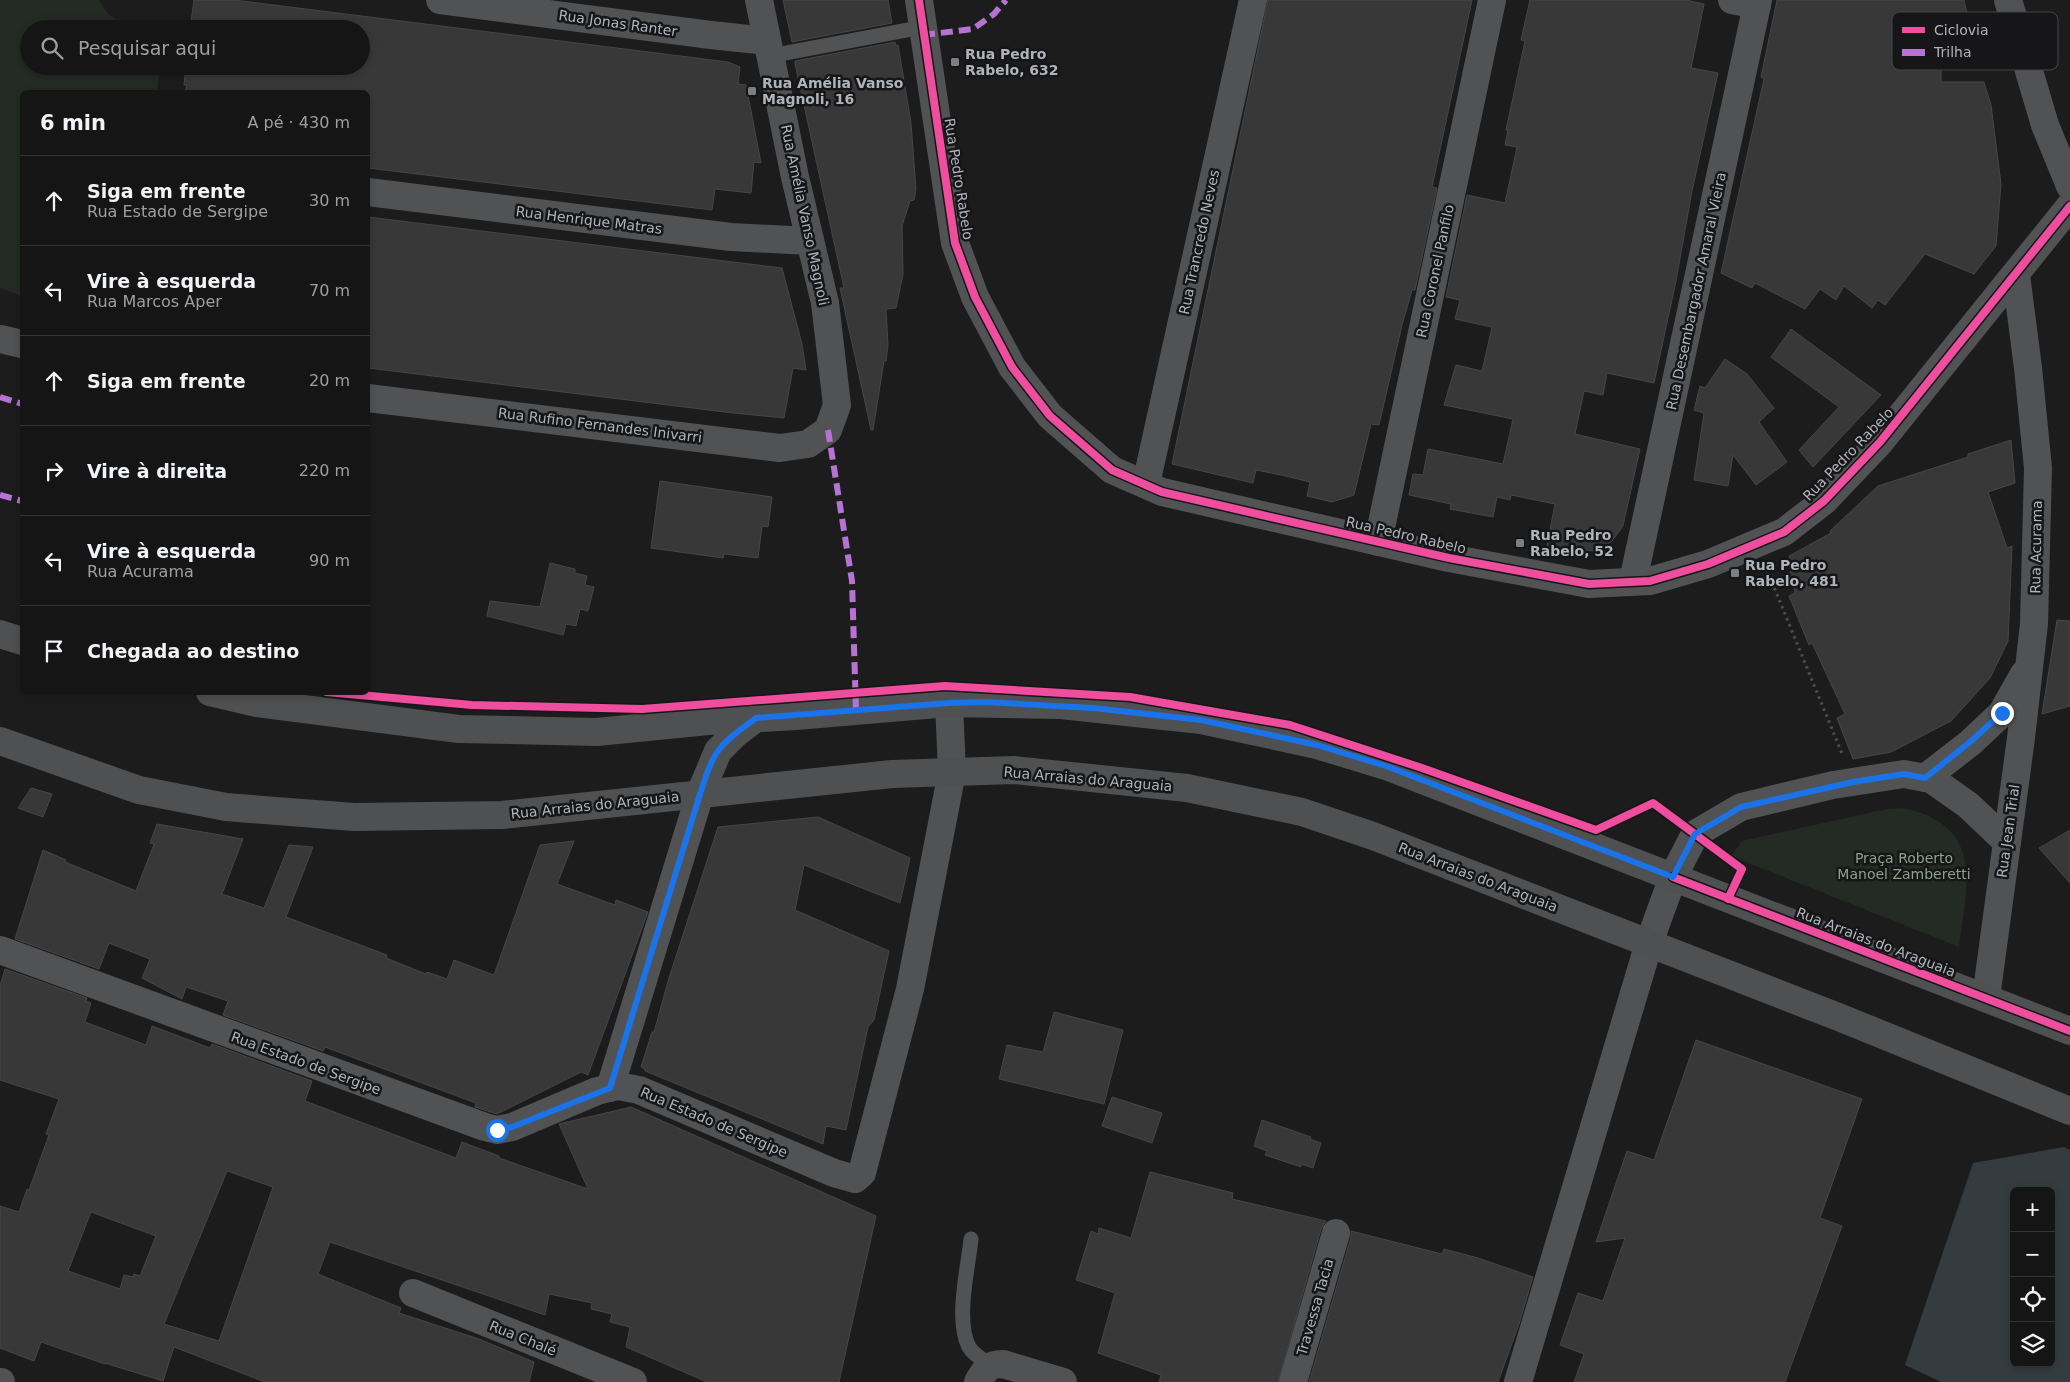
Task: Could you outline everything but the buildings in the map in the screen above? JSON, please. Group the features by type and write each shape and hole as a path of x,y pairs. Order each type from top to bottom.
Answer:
{"main road":[{"path":"0,634 20,640"},
{"name":"Rua Arraias do Araguaia","path":"223,695 257,703 459,729 597,732 949,703 1061,705 1201,720 1317,745 1386,766 2070,1031"},
{"path":"700,794 718,751 734,735 756,718"},
{"name":"Rua Arraias do Araguaia","path":"0,741 139,790 226,806 354,817 502,816 892,774 1014,770 1187,788 1302,812 1373,836 1841,1018 2070,1111"}],"street":[{"name":"Rua Jonas Ranter","path":"440,0 711,35 769,48"},
{"name":"Rua Amélia Vanso Magnoli","path":"759,0 825,303 837,405 828,430"},
{"name":"Rua Pedro Rabelo","path":"918,0 955,243 975,297 1012,367 1050,416 1112,470 1162,492 1449,558 1589,584 1650,580 1708,564 1784,532 1824,501 1880,442 2070,206"},
{"name":"Rua Trancredo Neves","path":"1146,484 1253,0"},
{"name":"Rua Coronel Panfilo","path":"1378,542 1492,0"},
{"path":"2008,0 2012,12"},
{"name":"Rua Desembargador Amaral Vieira","path":"1633,581 1749,2"},
{"path":"2029,70 2045,125 2070,186"},
{"name":"Rua Henrique Matras","path":"370,192 731,238 810,241"},
{"name":"Rua Acurama","path":"1925,778 1970,742 2002,713 2029,664 2034,624 2038,468 2016,275"},
{"path":"0,339 20,344"},
{"name":"Rua Rufino Fernandes Inivarri","path":"370,398 517,414 780,448 808,444 828,430"},
{"name":"Rua Jean Trial","path":"1986,998 2029,664"},
{"name":"Rua Estado de Sergipe","path":"0,950 279,1054 497,1130 512,1127 618,1086 639,1090 834,1173 850,1178 858,1177 864,1165 910,989 952,772 949,703"},
{"path":"1518,1382 1649,943 1673,877 1695,834 1741,807 1853,782 1904,774 1931,779 1968,805 2007,842"},
{"path":"610,1088 700,794"},
{"name":"Travessa Tacia","path":"1294,1382 1336,1233"},
{"name":"Rua Chalé","path":"413,1294 633,1382"},
{"path":"990,1370 1063,1382"}],"lane":[{"path":"769,48 923,27"},
{"path":"971,1239 963,1312 964,1333 970,1349 990,1370"}],"path":[{"path":"1756,544 1853,782"}],"green space":[{"path":"0,0 99,0 109,14 117,20 20,20 20,75 159,75 157,90 20,90 20,295 0,288"},
{"name":"Praça Roberto Manoel Zamberetti","path":"1904,808 1930,817 1948,829 1959,843 1965,861 1966,880 1959,947 1731,856 1742,841 1887,809"}],"shaded area":[{"path":"2064,1147 2070,1150 2070,1382 1941,1382 1905,1365 1973,1163"}],"marked path":[{"path":"923,35 973,29 994,14 1006,0"},
{"path":"0,397 20,403"},
{"path":"828,430 852,581 856,711"},
{"path":"0,495 20,500"}],"cycle path":[{"path":"919,0 955,243 975,297 1012,367 1050,416 1112,470 1162,492 1449,558 1589,584 1650,581 1708,564 1784,532 1824,501 1880,442 2070,206"},
{"path":"360,695 472,705 642,709 945,686 1130,697 1290,725 1422,768 1596,830 1653,803 1742,869 1728,899"},
{"path":"1673,877 2070,1031"}],"place":[{"name":"Rua Pedro Rabelo, 632","path":"955,62"},
{"name":"Rua Amélia Vanso Magnoli, 16","path":"752,91"},
{"name":"Rua Pedro Rabelo, 52","path":"1520,543"},
{"name":"Rua Pedro Rabelo, 481","path":"1735,573"}],"route":[{"path":"497,1130 512,1127 597,1091 610,1088 708,772 718,751 734,735 756,718 949,703 987,702 1061,705 1201,720 1317,745 1386,766 1673,877 1695,834 1741,807 1833,785 1904,774 1925,778 1970,742 2002,713"}]}
